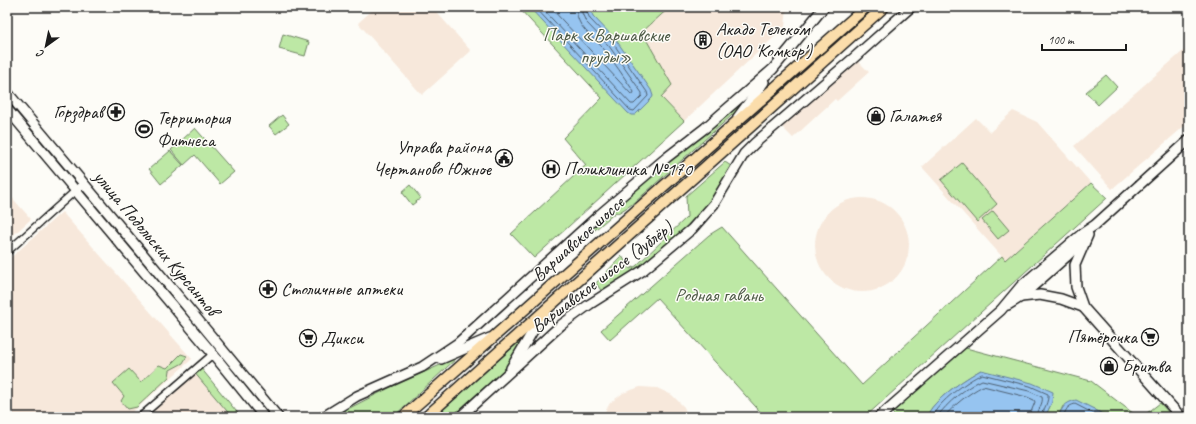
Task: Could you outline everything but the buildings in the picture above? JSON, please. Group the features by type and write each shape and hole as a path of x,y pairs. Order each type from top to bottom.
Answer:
{"main road":[{"name":"Варшавское шоссе","path":"403,417 866,7"},
{"name":"Варшавское шоссе","path":"426,417 884,7"},
{"name":"Варшавское шоссе (дублёр)","path":"460,417 561,325 590,304 642,272 692,229 714,204 744,154 754,143 911,7"},
{"path":"733,124 773,69 822,8"},
{"path":"422,367 458,343 598,216 667,157 705,128 773,69"},
{"name":"улица Подольских Курсантов","path":"7,92 278,417"},
{"name":"улица Подольских Курсантов","path":"7,109 184,319 264,417"},
{"path":"1001,310 1021,297 1083,233 1095,225 1189,140"},
{"path":"1095,225 1088,235 1075,265 1076,287 1083,307 1181,417"},
{"path":"884,416 1001,310 1021,286 1037,272 1064,254 1088,235"},
{"path":"1064,254 1075,265"},
{"path":"1037,272 1035,283 1040,295"},
{"path":"1061,299 1069,298 1076,287"},
{"path":"500,382 514,363 538,324 568,290"},
{"path":"1021,297 1040,295 1061,299 1083,307"},
{"path":"323,417 357,396 493,337"}],"street":[{"path":"7,252 84,183"},
{"path":"184,319 187,321 191,320 193,316 192,312"},
{"path":"202,341 200,337 202,334 206,332 209,334"},
{"path":"140,417 213,354"}],"shaded area":[{"path":"376,7 432,7 471,51 422,95 358,23"},
{"path":"670,7 787,7 785,27 684,121 661,97 642,32"},
{"path":"1189,46 1189,122 1112,189 1074,146"},
{"path":"858,61 869,72 837,101 835,99 793,138 781,126"},
{"path":"1013,111 1037,122 1091,183 1005,260 922,167 976,118 990,132"},
{"path":"7,192 31,219 7,241"},
{"path":"862,198 880,201 895,212 906,227 909,245 906,263 895,278 880,289 862,292 844,289 829,278 818,263 815,245 818,227 829,212 844,201"},
{"path":"62,212 192,359 127,417 7,417 7,261"},
{"path":"193,371 232,417 142,417"},
{"path":"640,387 657,388 672,395 684,407 688,417 602,417 610,403 623,393"}],"green space":[{"name":"Парк «Варшавские пруды»","path":"518,7 670,7 642,32 672,85 661,97 684,121 534,258 511,234 586,165 563,138 602,98"},
{"path":"283,34 309,42 305,56 279,49"},
{"path":"1106,75 1117,87 1098,105 1086,92"},
{"path":"747,96 748,97 741,107 634,203 618,213 616,212 562,258 559,255 668,160"},
{"path":"282,115 289,124 276,134 269,126"},
{"path":"195,128 234,172 220,184 195,155 184,165 171,150"},
{"path":"170,151 183,165 161,184 149,169"},
{"path":"725,162 731,166 708,204 677,236 639,270 602,292 596,283 622,256 630,269 636,266 687,217 686,196"},
{"path":"962,163 997,204 977,222 941,180"},
{"name":"Родная гавань","path":"1091,183 1107,198 865,417 765,417 657,298 610,340 601,330 709,235 722,227 862,385 1002,256 1005,260"},
{"path":"410,185 421,198 412,205 402,192"},
{"path":"993,211 1009,230 998,239 982,220"},
{"path":"520,341 522,342 515,356 506,368 451,417 435,417"},
{"path":"962,347 1091,381 1138,417 1107,417 1094,409 1063,406 1058,417 1045,417 1052,402 993,374 981,370 950,390 935,404 927,417 896,417 892,413"},
{"path":"181,354 187,356 183,363 170,370 169,377 137,407 128,409 121,401 124,396 113,383 129,369 141,382 159,365 167,368"},
{"path":"458,357 393,417 332,417 389,388"},
{"path":"200,367 241,417 232,417 193,371"},
{"path":"1160,403 1173,417 1142,417"}],"water":[{"path":"529,7 591,7 593,16 616,40 651,90 653,96 652,98 635,115 628,113"},
{"path":"981,370 1032,383 1053,392 1052,402 1045,417 927,417 935,404 950,390"},
{"path":"1076,400 1107,417 1058,417 1064,406"}],"place":[{"name":"Акадо Телеком (ОАО 'Комкор')","path":"703,40"},
{"name":"Горздрав","path":"116,112"},
{"name":"Галатея","path":"876,116"},
{"name":"Территория Фитнеса","path":"144,129"},
{"name":"Управа района Чертаново Южное","path":"504,158"},
{"name":"Поликлиника №170","path":"551,169"},
{"name":"Столичные аптеки","path":"268,289"},
{"name":"Пятёрочка","path":"1150,337"},
{"name":"Дикси","path":"308,338"},
{"name":"Бритва","path":"1109,366"}]}
